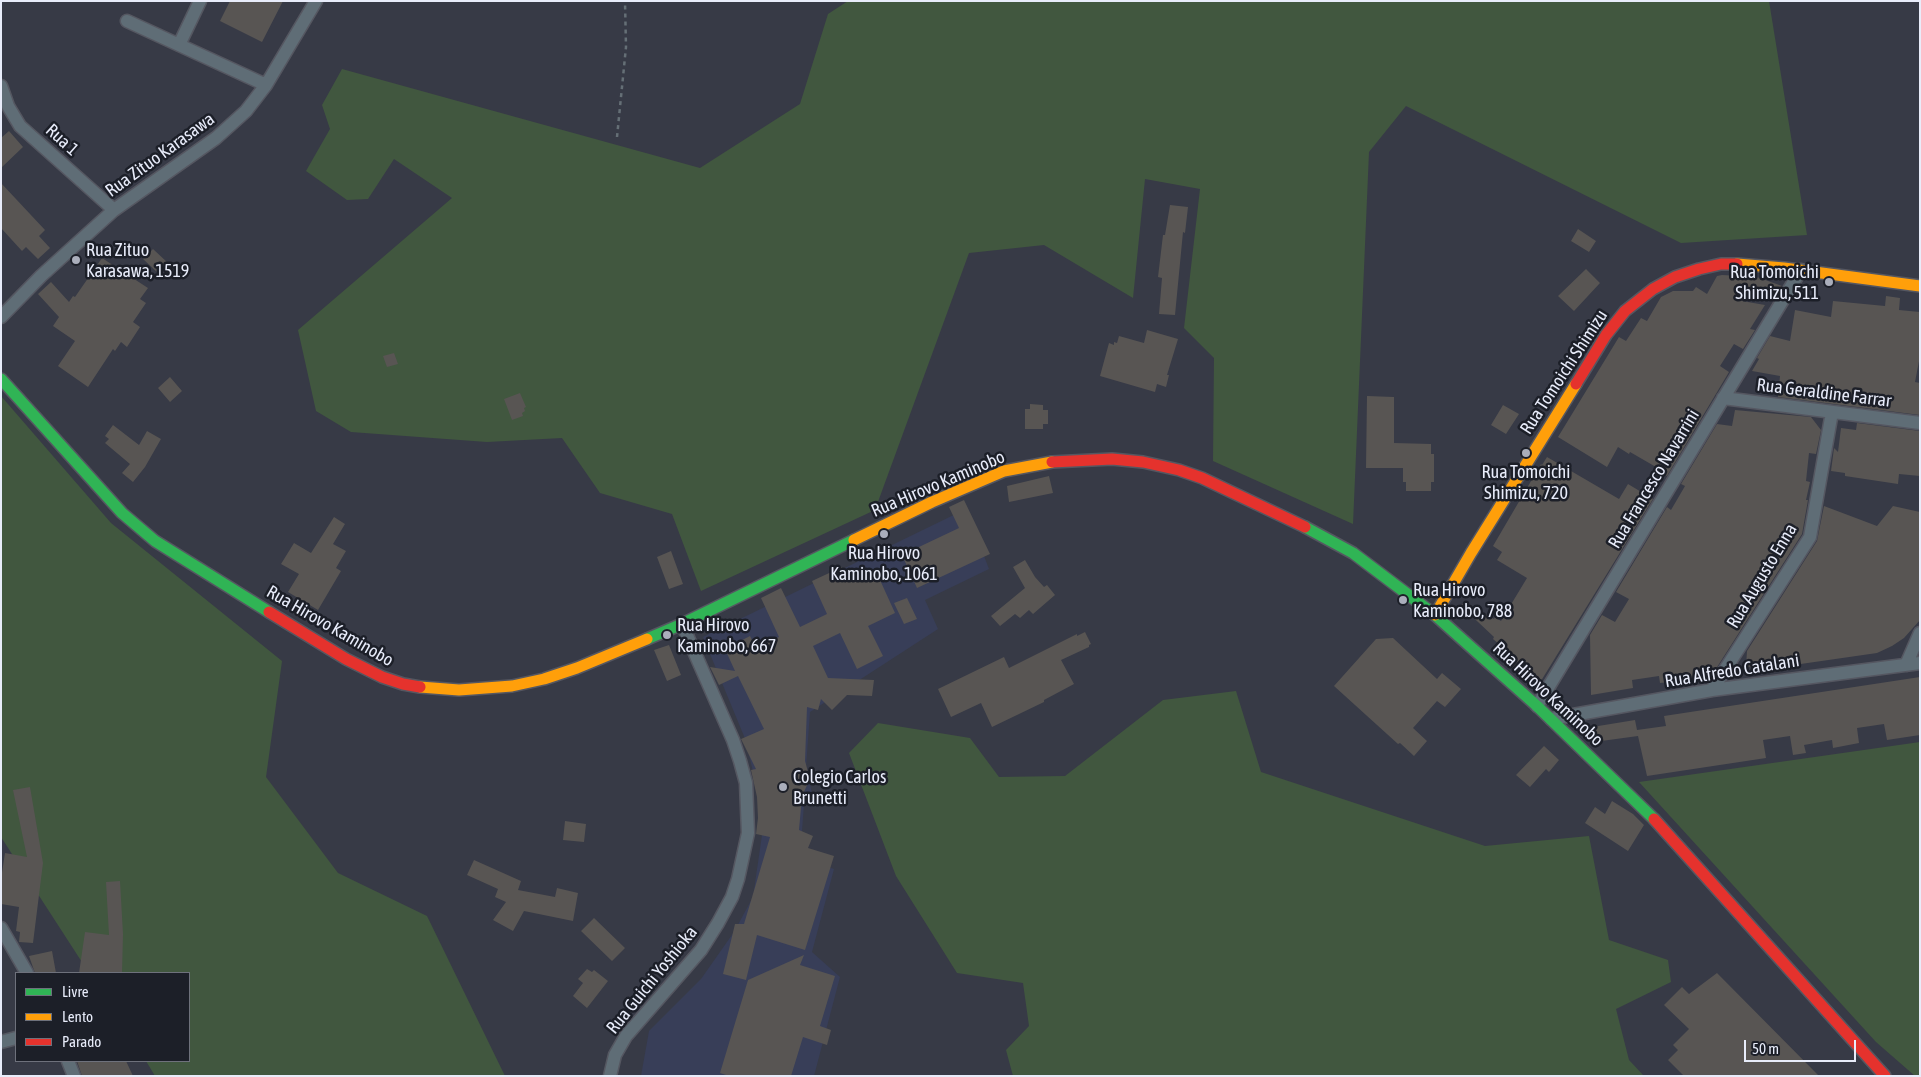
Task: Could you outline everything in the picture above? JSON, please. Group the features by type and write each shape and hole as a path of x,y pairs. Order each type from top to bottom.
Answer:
{"street":[{"path":"179,45 200,1"},
{"name":"Rua Zituo Karasawa","path":"1,317 41,276 114,210 216,138 246,111 266,85 316,1"},
{"path":"127,21 266,85"},
{"name":"Rua 1","path":"1,86 8,106 20,126 114,210"},
{"name":"Rua Tomoichi Shimizu","path":"1435,615 1471,553 1606,335 1625,311 1653,289 1675,277 1721,264 1801,270 1920,286"},
{"name":"Rua Francesco Navarrini","path":"1537,706 1801,270"},
{"name":"Rua Hirovo Kaminobo","path":"1,379 122,512 155,541 329,648 382,677 403,684 431,688 468,690 512,686 544,679 578,668 682,624 932,502 1004,471 1047,462 1088,459 1143,462 1179,470 1202,478 1293,520 1352,553 1435,615 1551,719 1659,824 1885,1076"},
{"name":"Rua Geraldine Farrar","path":"1723,398 1920,423"},
{"name":"Rua Augusto Enna","path":"1712,690 1810,537 1832,412"},
{"name":"Rua Guichi Yoshioka","path":"610,1076 615,1055 626,1036 701,950 718,923 732,898 748,833 746,783 740,761 733,740 682,624"},
{"path":"1906,665 1920,633"},
{"name":"Rua Alfredo Catalani","path":"1551,719 1712,690 1920,663"},
{"path":"1,928 26,972"},
{"path":"1,1042 15,1038"},
{"path":"68,1062 74,1076"}],"path":[{"path":"617,137 626,47 625,1"}],"shaded area":[{"name":"Colegio Carlos Brunetti","path":"966,509 989,569 925,600 938,629 810,712 806,768 812,793 804,804 800,858 834,869 812,952 840,977 814,1076 641,1076 649,1031 701,979 734,932 753,897 764,821 746,741 703,637"}],"green space":[{"path":"848,1 1769,1 1807,235 1681,243 1406,106 1369,152 1353,524 1213,461 1214,358 1184,328 1200,189 1145,179 1133,298 1044,245 969,253 875,510 701,591 672,514 600,493 562,438 487,442 351,432 316,411 298,330 452,198 394,159 368,199 347,200 306,171 330,129 322,105 342,69 700,168 800,104 828,14"},
{"path":"1,396 111,523 282,661 266,777 338,873 427,916 505,1076 155,1076 147,1062 190,1062 190,972 88,972 1,837"},
{"path":"1236,691 1261,772 1485,846 1589,836 1609,940 1668,960 1671,982 1616,1009 1629,1060 1644,1076 1013,1076 1006,1050 1029,1026 1023,983 957,973 896,876 849,753 878,723 970,738 999,777 1065,776 1163,700"},
{"path":"1920,742 1920,1076 1915,1076 1876,1042 1639,782"}],"building":[{"path":"230,1 283,1 262,42 220,21"},
{"path":"9,131 23,147 1,168 1,138"},
{"path":"1,183 45,230 39,236 50,248 38,259 26,247 22,251 1,228"},
{"path":"1170,205 1188,207 1185,233 1183,232 1175,315 1159,314 1162,278 1158,277 1163,235 1165,235"},
{"path":"1578,229 1596,241 1589,252 1571,241"},
{"path":"153,249 168,263 158,273 143,259"},
{"path":"102,258 148,288 140,299 146,303 133,322 140,327 127,347 121,342 115,351 113,349 88,387 58,366 75,341 53,326 59,317 38,294 51,282 69,302 73,296 75,297"},
{"path":"1586,269 1600,283 1574,311 1558,296"},
{"path":"1717,276 1757,277 1782,286 1780,289 1744,287 1742,301 1765,305 1750,329 1755,330 1743,349 1734,344 1720,366 1729,372 1667,476 1655,469 1656,467 1618,447 1607,467 1558,437 1619,337 1626,341 1641,318 1647,321 1661,297 1673,291 1693,291 1696,287 1707,294"},
{"path":"1886,296 1900,298 1899,310 1920,312 1920,356 1915,382 1920,383 1920,415 1778,397 1780,376 1752,371 1770,336 1790,341 1795,310 1831,317 1833,301 1885,306"},
{"path":"1147,330 1178,339 1167,375 1169,375 1166,387 1157,384 1155,392 1100,376 1109,343 1114,345 1114,342 1117,343 1119,336 1144,343"},
{"path":"394,353 398,364 387,367 383,356"},
{"path":"170,377 182,391 170,402 158,388"},
{"path":"520,393 526,407 524,408 525,411 522,413 523,416 512,420 504,399"},
{"path":"1367,396 1394,397 1394,443 1431,444 1431,454 1434,454 1434,482 1431,482 1431,491 1406,491 1406,482 1403,482 1403,468 1366,468"},
{"path":"1030,404 1043,405 1043,410 1048,410 1048,424 1043,424 1043,429 1025,429 1025,409 1030,409"},
{"path":"1503,405 1519,414 1506,434 1491,425"},
{"path":"1735,410 1811,417 1821,430 1816,454 1809,453 1806,481 1810,482 1802,534 1712,675 1704,671 1694,679 1660,683 1659,676 1632,680 1633,688 1591,695 1590,635 1602,615 1615,622 1629,599 1616,592 1667,507 1671,510 1685,486 1681,484 1717,424 1732,426"},
{"path":"1857,423 1920,431 1920,476 1899,474 1898,484 1845,476 1845,473 1831,471 1834,448 1838,452 1841,428 1856,430"},
{"path":"113,425 139,445 147,431 161,439 145,467 133,482 122,473 130,464 105,443 109,439 105,436"},
{"path":"1547,457 1619,499 1628,484 1653,499 1536,689 1496,653 1500,645 1461,606 1464,602 1501,621 1527,578 1497,560 1502,552 1493,546"},
{"path":"1049,476 1053,493 1009,502 1007,486"},
{"path":"964,500 990,554 917,588 902,555 959,528 949,507"},
{"path":"1824,506 1877,526 1893,506 1920,512 1920,620 1904,638 1877,653 1766,669 1766,666 1746,667 1747,651 1817,541"},
{"path":"334,517 345,524 333,544 346,551 336,568 341,571 318,610 288,592 299,574 281,564 294,543 311,553"},
{"path":"671,551 683,584 669,589 657,557"},
{"path":"1025,560 1035,577 1044,587 1047,585 1055,595 1033,614 1029,610 1020,618 1015,614 1000,626 991,616 1025,588 1013,567"},
{"path":"842,567 849,582 875,569 895,613 868,626 883,656 857,669 840,633 813,646 828,678 874,680 872,696 847,695 832,710 821,699 818,710 807,707 805,761 810,779 802,796 799,830 813,836 808,848 834,856 805,950 757,935 746,980 723,974 735,924 744,924 770,837 756,834 758,818 757,797 751,770 756,769 741,739 764,729 738,676 719,685 710,667 735,671 725,649 750,636 756,648 779,637 761,598 781,588 800,627 827,614 812,581"},
{"path":"907,598 917,619 904,624 894,603"},
{"path":"1085,632 1091,644 1089,647 1061,660 1074,684 1044,700 1044,702 992,727 981,703 951,717 938,689 1004,657 1009,668 1077,634 1077,636"},
{"path":"1393,638 1437,679 1442,673 1461,689 1445,707 1437,701 1413,728 1427,741 1414,756 1400,743 1398,744 1334,686 1376,639"},
{"path":"669,645 681,675 667,681 654,650"},
{"path":"1920,677 1920,735 1887,740 1884,724 1857,728 1859,743 1833,748 1832,740 1804,745 1806,753 1793,755 1790,736 1763,740 1766,758 1647,776 1638,736 1594,742 1580,729 1635,720 1637,730 1666,726 1664,716"},
{"path":"1544,746 1559,760 1549,772 1546,769 1530,787 1516,775"},
{"path":"30,787 43,863 33,943 19,942 20,932 16,931 19,907 1,904 1,879 5,853 27,857 13,790"},
{"path":"1612,801 1633,814 1644,825 1628,851 1585,823 1595,807 1605,814"},
{"path":"565,821 586,824 584,842 563,840"},
{"path":"474,860 521,881 518,890 555,897 557,888 578,893 573,921 524,911 513,931 493,920 506,902 495,897 498,889 467,875"},
{"path":"120,881 123,934 122,972 79,972 85,932 109,935 106,882"},
{"path":"594,918 625,948 612,961 581,931"},
{"path":"52,951 56,972 35,972 29,956"},
{"path":"804,955 800,965 835,976 820,1026 831,1030 827,1045 803,1037 791,1076 729,1076 720,1073 748,980"},
{"path":"587,969 592,972 594,970 608,981 587,1008 573,996 583,983 578,979"},
{"path":"1717,973 1819,1076 1684,1076 1668,1060 1678,1050 1673,1045 1689,1029 1664,1005 1682,987 1689,994"},
{"path":"77,1062 126,1062 133,1076 82,1076"}],"traffic: fast":[{"path":"1,379 122,513 155,541 269,612"},
{"path":"1305,527 1353,553 1435,615 1537,706 1654,819"},
{"path":"647,639 682,624 854,540"}],"traffic: slow":[{"path":"1737,264 1784,268 1920,286"},
{"path":"1435,615 1471,553 1576,384"},
{"path":"854,540 932,502 1004,471 1052,462"},
{"path":"420,687 459,690 512,686 544,679 577,668 647,639"}],"traffic: jam":[{"path":"1576,384 1606,335 1625,311 1653,289 1675,277 1699,269 1721,264 1737,264"},
{"path":"1052,462 1112,459 1143,462 1179,470 1202,478 1305,527"},
{"path":"269,612 346,659 382,677 420,687"},
{"path":"1654,819 1885,1076"}],"place":[{"name":"Rua Zituo Karasawa, 1519","path":"76,260"},
{"name":"Rua Tomoichi Shimizu, 511","path":"1829,282"},
{"name":"Rua Tomoichi Shimizu, 720","path":"1526,453"},
{"name":"Rua Hirovo Kaminobo, 1061","path":"884,534"},
{"name":"Rua Hirovo Kaminobo, 788","path":"1403,600"},
{"name":"Rua Hirovo Kaminobo, 667","path":"667,635"},
{"name":"Colegio Carlos Brunetti","path":"783,787"}]}
